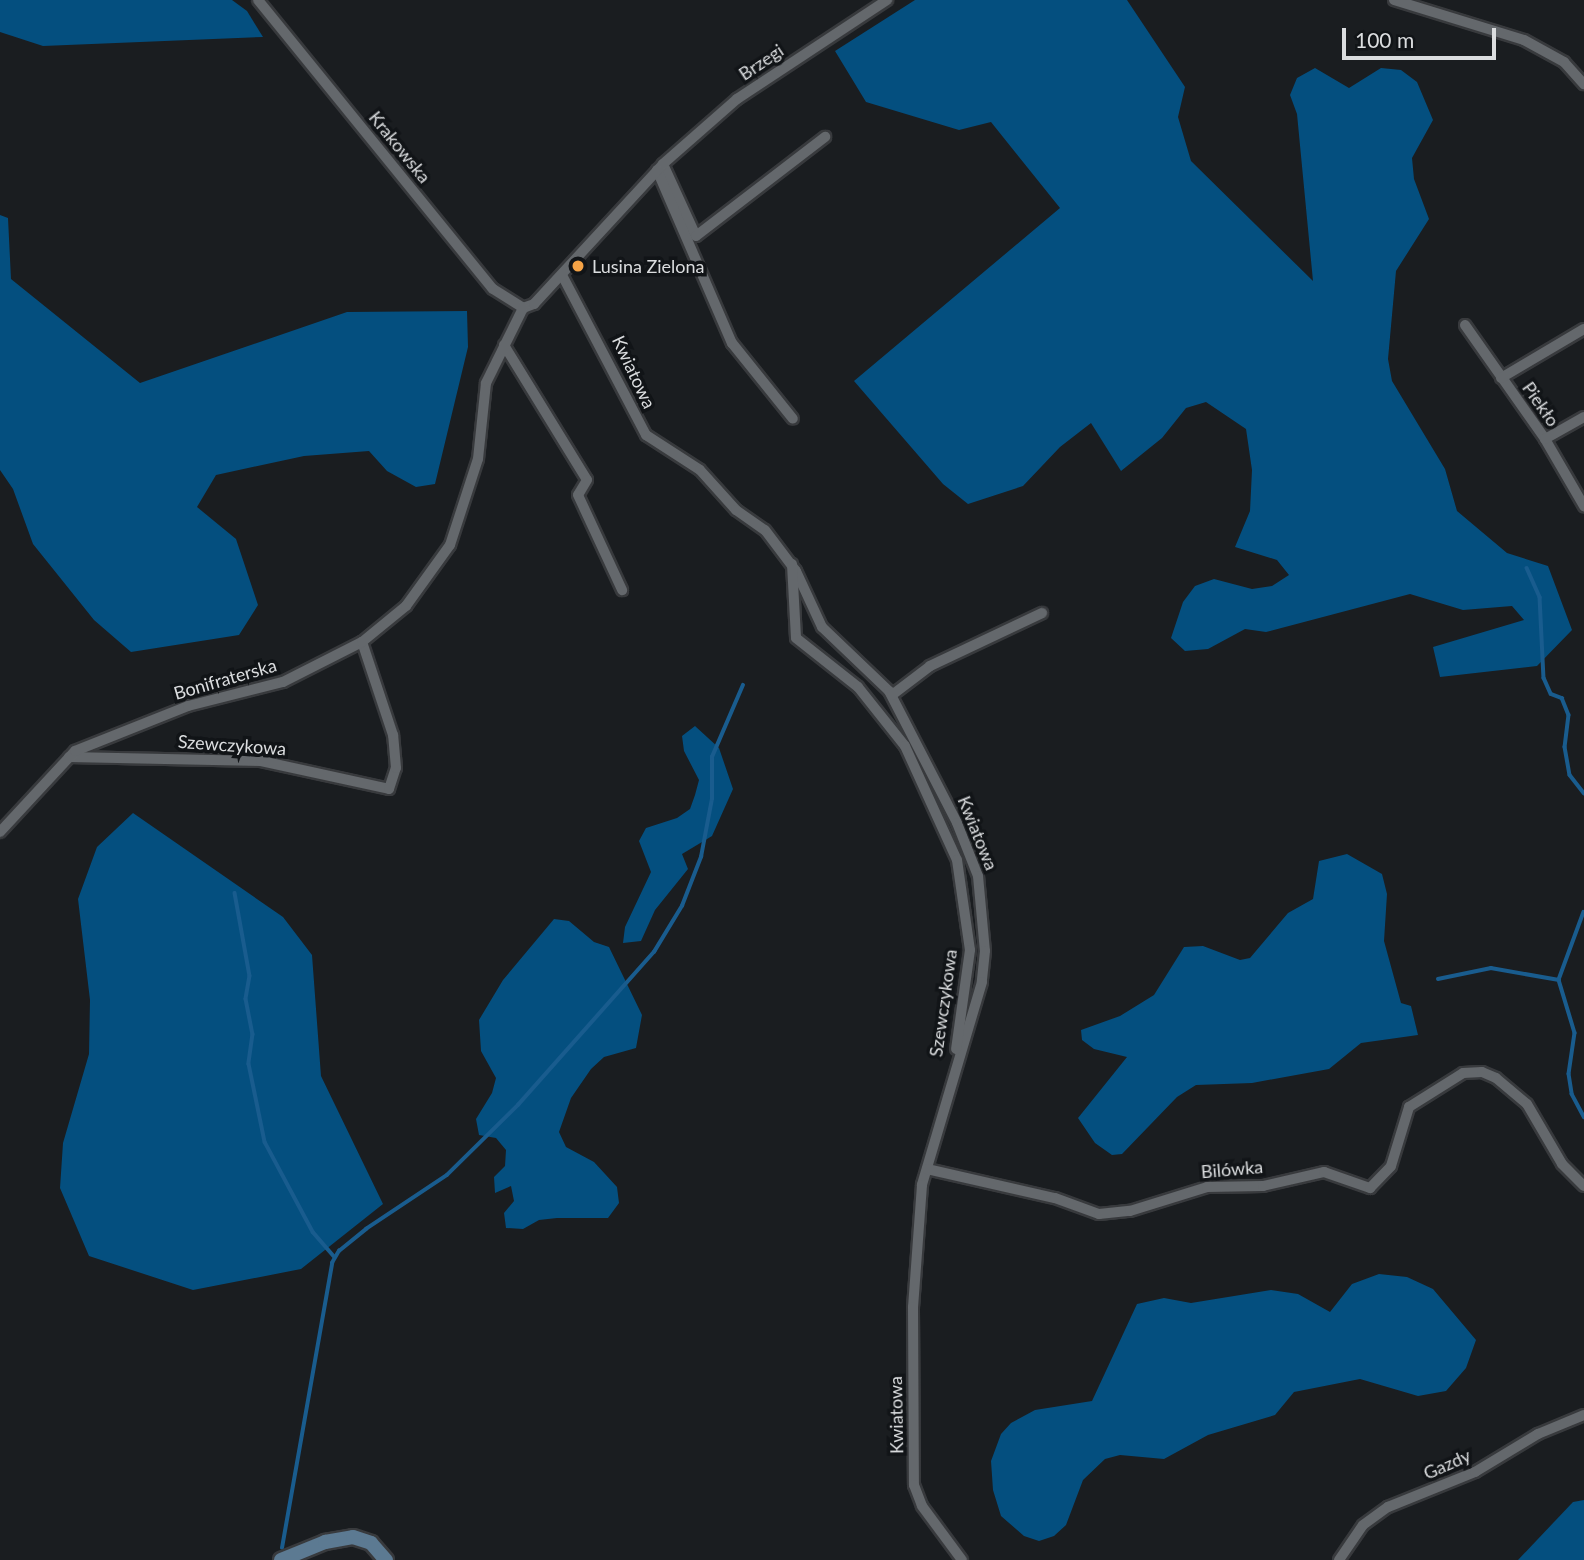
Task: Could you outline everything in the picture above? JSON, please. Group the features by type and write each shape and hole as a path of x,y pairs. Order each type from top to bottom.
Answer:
{"street":[{"name":"Krakowska","path":"258,0 493,289 523,308"},
{"name":"Brzegi","path":"523,308 534,304 660,167 737,99 887,0"},
{"path":"1394,0 1524,40 1564,62 1584,84"},
{"path":"660,167 696,236 825,137"},
{"path":"660,167 732,344 793,419"},
{"name":"Kwiatowa","path":"562,275 646,435 700,470 736,510 765,530 792,564 822,627 877,675 892,695 957,822 978,876 985,951 982,982 927,1169 917,1221 913,1307 914,1485 922,1506 962,1560"},
{"name":"Bonifraterska","path":"0,832 69,757 93,742 151,719 283,682 362,642 406,606 450,545 478,459 486,383 523,308"},
{"name":"Piekło","path":"1465,326 1545,439 1584,506"},
{"path":"1501,379 1584,329"},
{"path":"504,345 587,480 578,495 622,590"},
{"path":"1545,439 1584,417"},
{"name":"Szewczykowa","path":"792,564 796,638 858,687 905,747 957,860 970,955 949,1095"},
{"path":"892,695 930,666 1042,613"},
{"name":"Szewczykowa","path":"69,757 261,761 389,789 396,768 393,735 362,642"},
{"name":"Bilówka","path":"927,1169 1055,1198 1099,1214 1130,1211 1207,1187 1264,1186 1324,1172 1370,1188 1391,1166 1409,1107 1463,1073 1482,1072 1496,1078 1527,1104 1562,1164 1584,1186"},
{"name":"Gazdy","path":"1339,1560 1363,1525 1388,1507 1475,1472 1538,1434 1584,1415"},
{"path":"281,1560 326,1542 353,1537 371,1543 386,1560"}],"shaded area":[{"path":"0,0 232,0 247,11 263,37 43,46 0,32"},
{"path":"915,0 1127,0 1185,87 1178,117 1191,161 1313,281 1297,114 1290,95 1297,78 1315,68 1349,88 1381,68 1401,70 1417,82 1433,120 1412,158 1414,179 1429,219 1396,271 1388,359 1392,381 1445,469 1457,511 1507,553 1548,566 1572,630 1537,666 1440,677 1433,647 1524,620 1512,606 1463,610 1410,594 1266,632 1245,629 1208,649 1185,651 1171,638 1183,602 1195,586 1214,579 1252,589 1272,586 1289,575 1277,560 1235,547 1250,511 1252,470 1246,429 1206,402 1186,408 1162,438 1121,471 1091,423 1060,447 1023,486 968,504 943,484 854,381 1060,208 991,122 959,130 866,102 835,51"},
{"path":"0,215 8,218 11,279 140,383 347,312 467,311 468,347 435,484 416,487 387,471 369,451 304,456 216,475 197,507 236,539 258,605 239,635 131,652 94,620 33,544 13,489 0,470"},
{"path":"695,726 719,748 733,789 712,836 682,854 688,869 655,910 641,941 623,943 625,927 651,872 639,841 646,828 677,818 690,809 695,795 699,780 684,751 682,736"},
{"path":"133,813 283,917 312,955 321,1076 383,1204 301,1269 193,1290 89,1256 60,1188 63,1143 89,1054 90,1000 78,899 97,847"},
{"path":"1347,854 1382,874 1387,894 1384,941 1401,1003 1411,1006 1418,1035 1361,1043 1329,1069 1252,1083 1196,1085 1177,1097 1122,1154 1112,1155 1095,1143 1078,1118 1127,1057 1094,1049 1082,1040 1081,1030 1120,1016 1154,995 1184,947 1203,946 1240,960 1250,958 1288,913 1313,899 1319,861"},
{"path":"554,919 569,921 594,942 609,947 642,1015 636,1048 604,1057 591,1069 571,1098 559,1132 566,1147 594,1162 617,1187 619,1203 608,1218 557,1218 539,1220 523,1229 506,1228 504,1213 514,1201 511,1186 495,1193 494,1177 505,1166 506,1150 496,1138 479,1135 476,1119 492,1093 496,1078 481,1051 479,1020 503,980"},
{"path":"1379,1274 1407,1277 1433,1289 1476,1340 1466,1368 1446,1391 1418,1396 1360,1379 1294,1392 1275,1415 1208,1435 1164,1459 1120,1455 1105,1459 1083,1480 1066,1525 1054,1536 1039,1541 1024,1536 1001,1516 993,1490 991,1461 1001,1434 1011,1423 1035,1410 1092,1401 1137,1304 1164,1298 1191,1303 1271,1290 1298,1294 1330,1312 1352,1284"},
{"path":"1584,1500 1584,1560 1518,1560 1573,1502"}],"waterway":[{"path":"1527,568 1540,597 1544,678 1551,694 1562,698 1569,715 1565,747 1570,775 1584,793"},
{"path":"282,1548 332,1263 339,1251 366,1229 447,1175 518,1105 654,952 682,906 701,857 712,799 712,757 743,685"},
{"path":"235,893 250,976 246,999 253,1034 249,1064 265,1142 313,1232 335,1257"},
{"path":"1584,912 1559,980 1575,1033 1569,1074 1572,1094 1584,1117"},
{"path":"1438,979 1491,968 1559,980"}],"place":[{"name":"Lusina Zielona","path":"578,266"}]}
